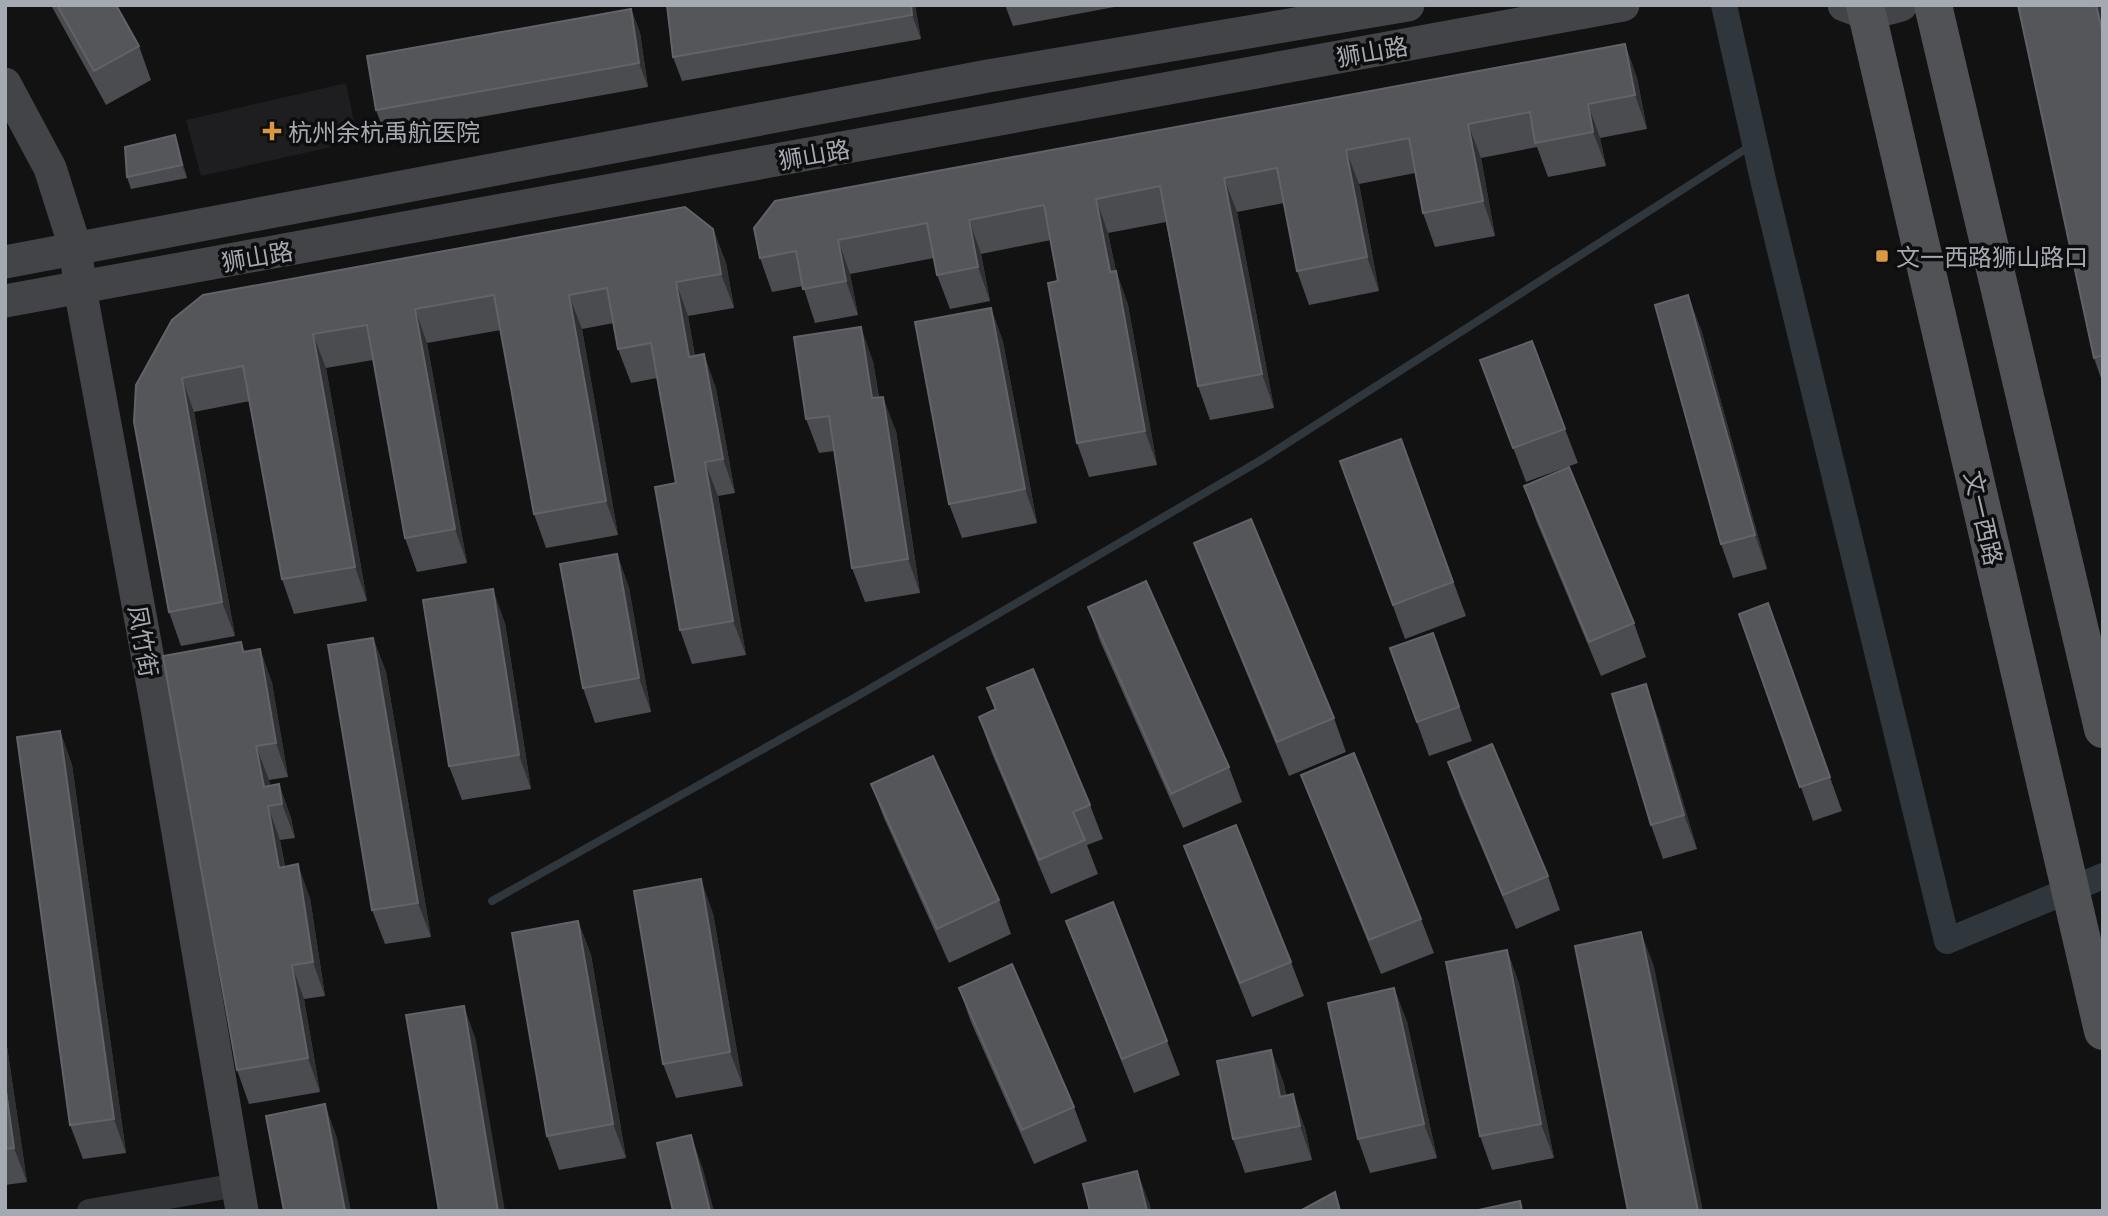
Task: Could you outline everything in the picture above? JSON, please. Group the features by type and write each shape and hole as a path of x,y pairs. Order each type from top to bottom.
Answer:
{"main road":[{"name":"狮山路","path":"5,262 988,76 1408,5"},
{"name":"狮山路","path":"5,301 1623,5"},
{"path":"1933,5 2103,729"},
{"name":"文一西路","path":"1869,8 2103,1031"},
{"name":"凤竹街","path":"5,84 50,168 76,250 80,288 157,708 240,1198"}],"street":[{"path":"89,1211 240,1198"}],"shaded area":[{"name":"杭州余杭禹航医院","path":"346,83 358,141 201,176 186,120"}],"building":[{"path":"57,5 116,5 139,46 94,71"},
{"path":"667,5 911,5 912,15 673,57"},
{"path":"2018,5 2096,5 2103,34 2103,355 2094,358"},
{"path":"631,9 639,63 376,110 367,56"},
{"path":"1625,44 1635,95 1588,104 1593,132 1535,143 1530,112 1468,124 1483,201 1423,213 1409,138 1346,150 1367,257 1297,271 1277,168 1224,178 1262,374 1198,386 1160,186 1096,199 1110,272 1116,271 1145,431 1077,443 1048,283 1058,281 1044,205 969,220 978,267 937,275 927,223 838,240 846,281 803,289 796,251 760,258 754,228 775,201"},
{"path":"175,135 182,165 127,177 125,147"},
{"path":"685,207 713,229 721,274 676,282 689,357 704,354 723,459 705,462 733,621 680,630 655,487 676,483 651,343 618,349 607,288 569,295 606,501 534,514 494,295 415,309 455,529 405,538 367,325 313,334 355,567 282,579 243,366 182,378 222,602 169,612 134,422 136,385 172,320 203,295"},
{"path":"1688,295 1755,535 1721,544 1655,305"},
{"path":"991,308 1025,489 949,504 915,322"},
{"path":"861,327 872,398 883,397 908,559 852,568 829,416 806,419 794,337"},
{"path":"1532,341 1565,429 1513,448 1480,360"},
{"path":"1401,439 1453,582 1393,605 1340,461"},
{"path":"1569,467 1634,623 1589,642 1524,486"},
{"path":"1251,519 1334,718 1277,742 1194,543"},
{"path":"617,554 639,678 583,688 560,564"},
{"path":"1146,581 1229,767 1171,794 1088,607"},
{"path":"493,589 519,755 449,766 423,600"},
{"path":"1768,603 1830,777 1800,787 1739,614"},
{"path":"1433,633 1459,707 1417,722 1390,648"},
{"path":"373,638 418,903 372,910 328,645"},
{"path":"241,642 243,652 260,649 276,743 256,746 264,787 279,784 282,804 268,806 279,868 298,864 313,962 292,965 308,1058 237,1070 163,656"},
{"path":"1033,669 1090,805 1073,812 1085,840 1039,860 979,717 996,709 987,688"},
{"path":"1646,684 1684,815 1651,825 1612,694"},
{"path":"60,731 114,1119 70,1125 17,737"},
{"path":"1492,744 1548,876 1503,895 1448,762"},
{"path":"1354,753 1421,919 1369,940 1301,775"},
{"path":"933,756 999,900 937,929 871,784"},
{"path":"1236,825 1291,962 1240,983 1184,846"},
{"path":"701,879 730,1052 663,1064 634,891"},
{"path":"1113,902 1167,1041 1122,1059 1066,921"},
{"path":"578,921 613,1124 547,1136 512,933"},
{"path":"1641,932 1698,1211 1628,1211 1575,946"},
{"path":"1507,950 1541,1124 1480,1136 1446,962"},
{"path":"1012,964 1074,1107 1022,1130 959,988"},
{"path":"1394,988 1424,1124 1358,1139 1328,1003"},
{"path":"464,1006 498,1211 439,1211 406,1015"},
{"path":"1271,1050 1280,1097 1293,1094 1300,1126 1233,1139 1217,1061"},
{"path":"5,1084 14,1148 5,1149"},
{"path":"325,1104 345,1211 284,1211 266,1116"},
{"path":"691,1135 710,1211 673,1211 657,1143"},
{"path":"1137,1171 1147,1211 1090,1211 1083,1184"},
{"path":"1335,1192 1340,1211 1300,1211"},
{"path":"1520,1201 1522,1211 1474,1211"}],"waterway":[{"path":"1724,5 1764,184 1947,941 2103,876"},
{"path":"492,901 854,698 1261,460 1755,143"}],"place":[{"name":"杭州余杭禹航医院","path":"272,131"},
{"name":"文一西路狮山路口","path":"1882,256"}]}
